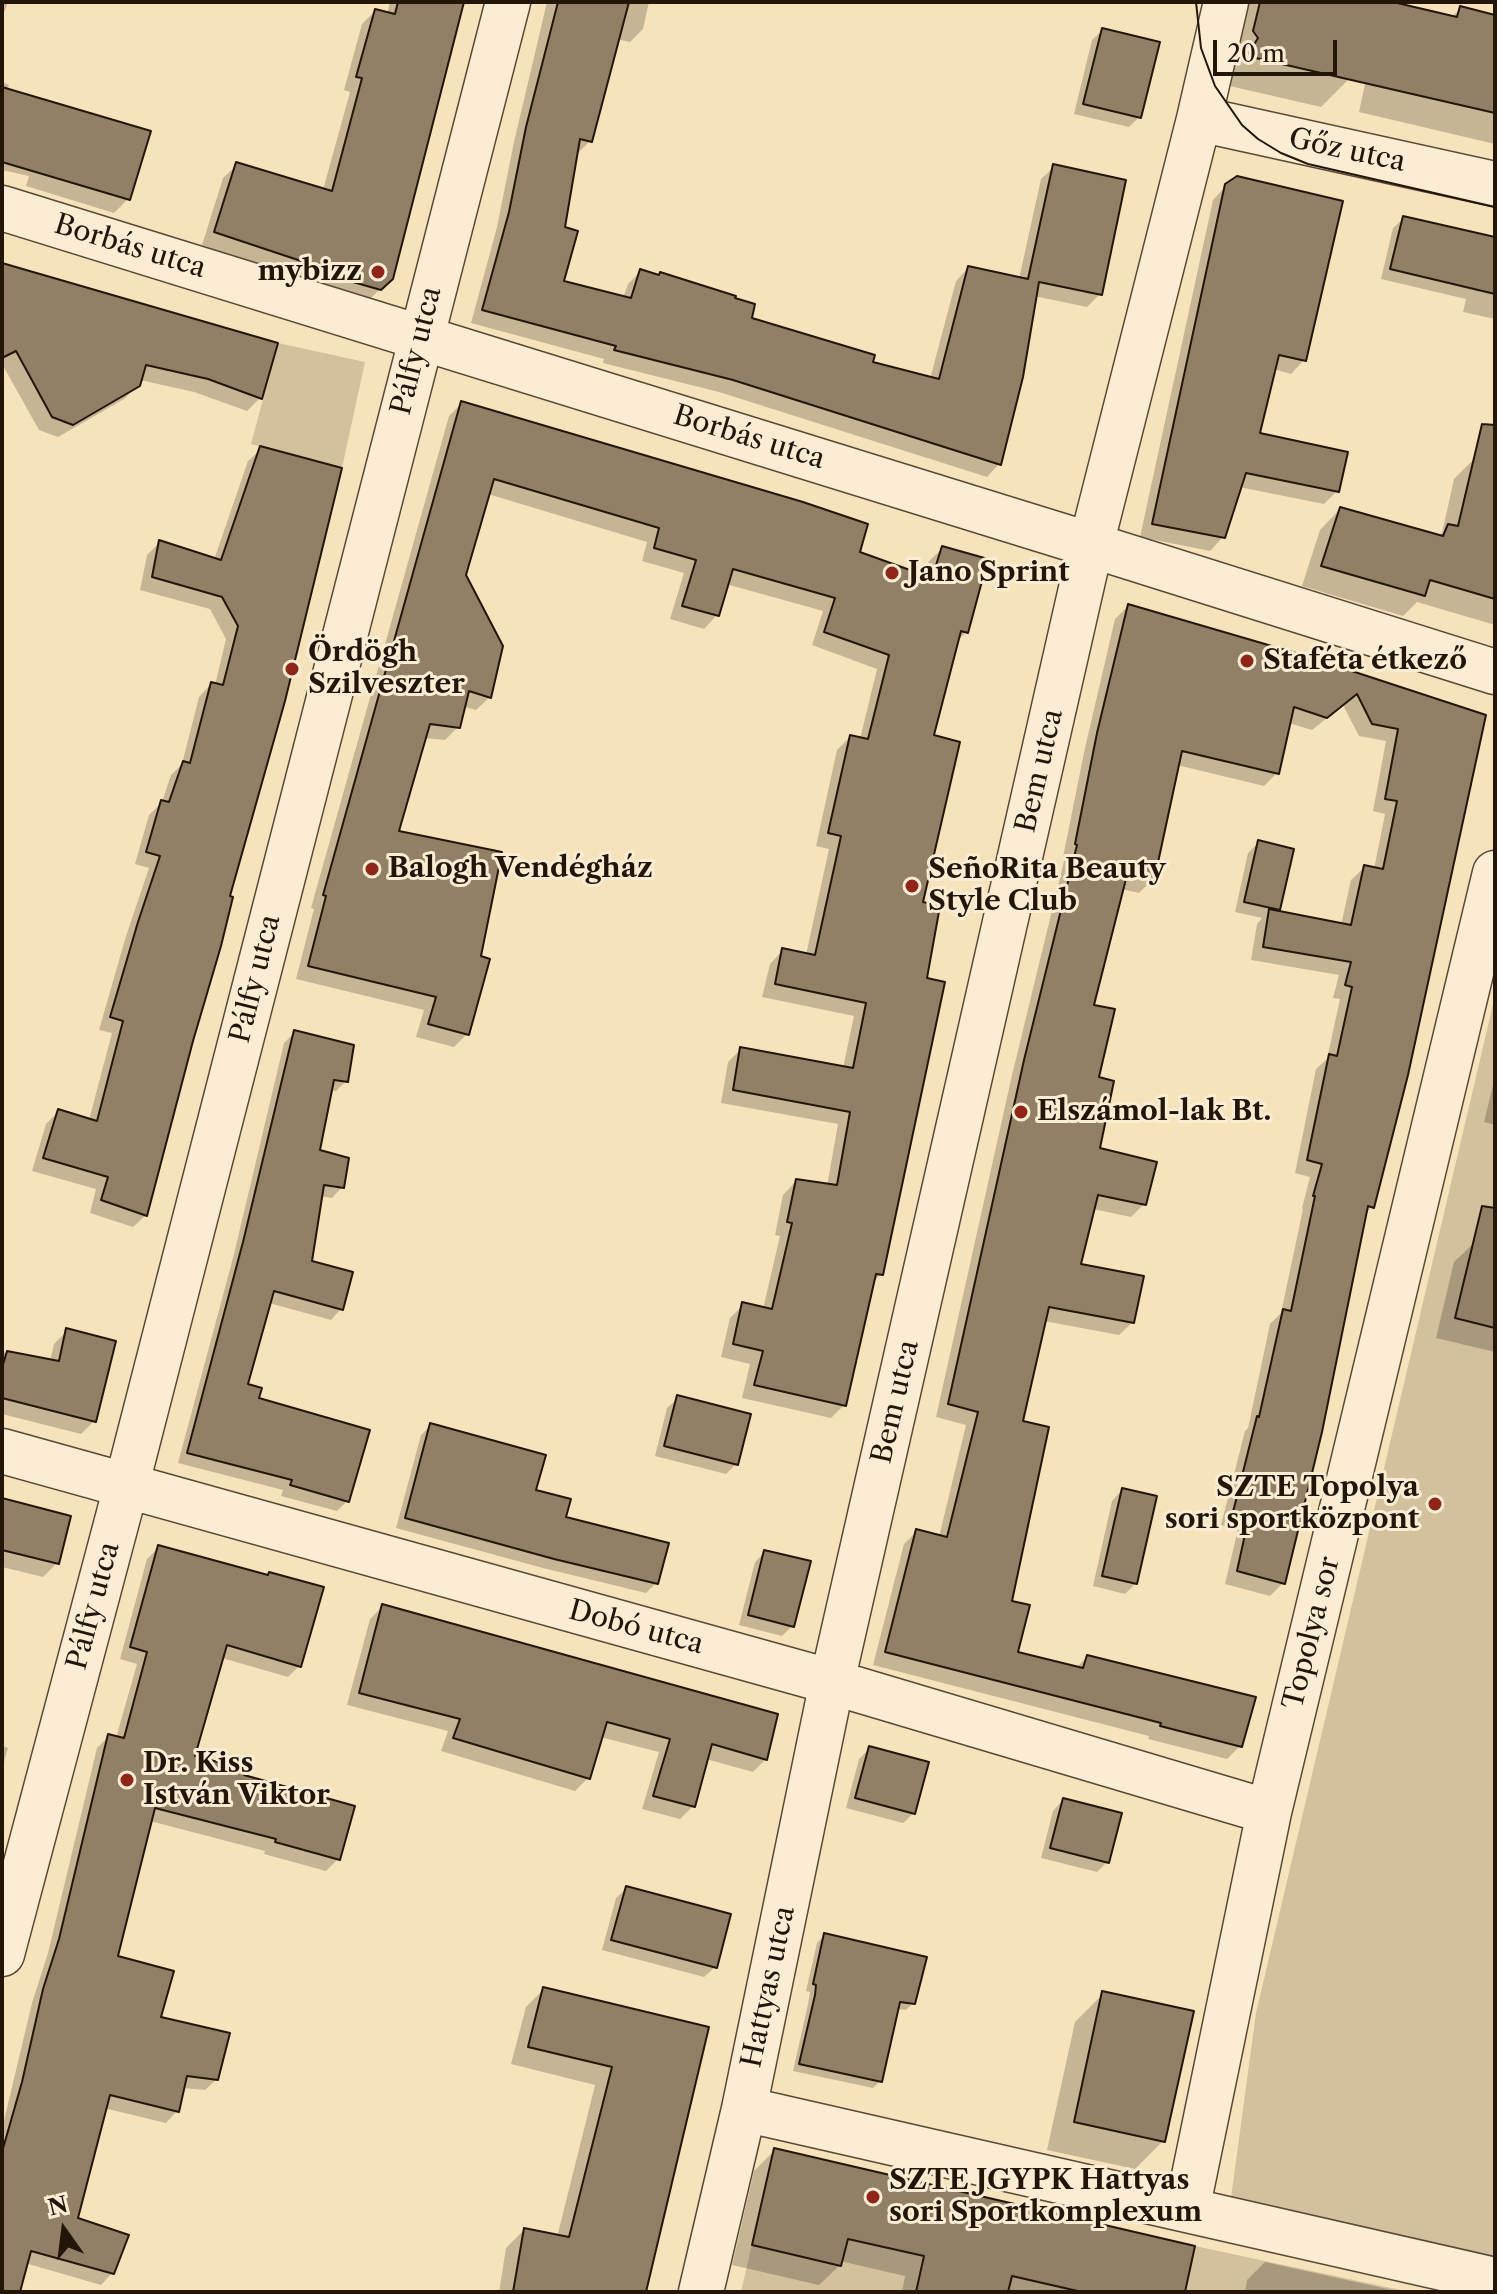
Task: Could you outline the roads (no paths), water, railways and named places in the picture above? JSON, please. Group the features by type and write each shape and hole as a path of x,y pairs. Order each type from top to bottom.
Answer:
{"street":[{"name":"Pálfy utca","path":"2,1954 126,1487 508,2"},
{"name":"Bem utca","path":"832,1682 1091,545 1226,2"},
{"name":"Gőz utca","path":"1199,119 1495,184"},
{"name":"Borbás utca","path":"2,208 1495,672"},
{"name":"Topolya sor","path":"1187,2210 1269,1812 1495,873"},
{"name":"Dobó utca","path":"2,1451 832,1682 1269,1812"},
{"name":"Hattyas utca","path":"701,2292 744,2109 832,1682"},
{"path":"744,2109 1495,2280"}],"tram line":[{"path":"1196,2 1201,48 1215,86 1242,125 1258,139 1308,164 1495,207"}],"place":[{"name":"mybizz","path":"378,272"},
{"name":"Jano Sprint","path":"892,573"},
{"name":"Staféta étkező","path":"1247,661"},
{"name":"Ördögh Szilveszter","path":"292,669"},
{"name":"Balogh Vendégház","path":"372,869"},
{"name":"SeñoRita Beauty Style Club","path":"912,886"},
{"name":"Elszámol-lak Bt.","path":"1021,1112"},
{"name":"SZTE Topolya sori sportközpont","path":"1435,1504"},
{"name":"Dr. Kiss István Viktor","path":"127,1780"},
{"name":"SZTE JGYPK Hattyas sori Sportkomplexum","path":"873,2197"}]}
